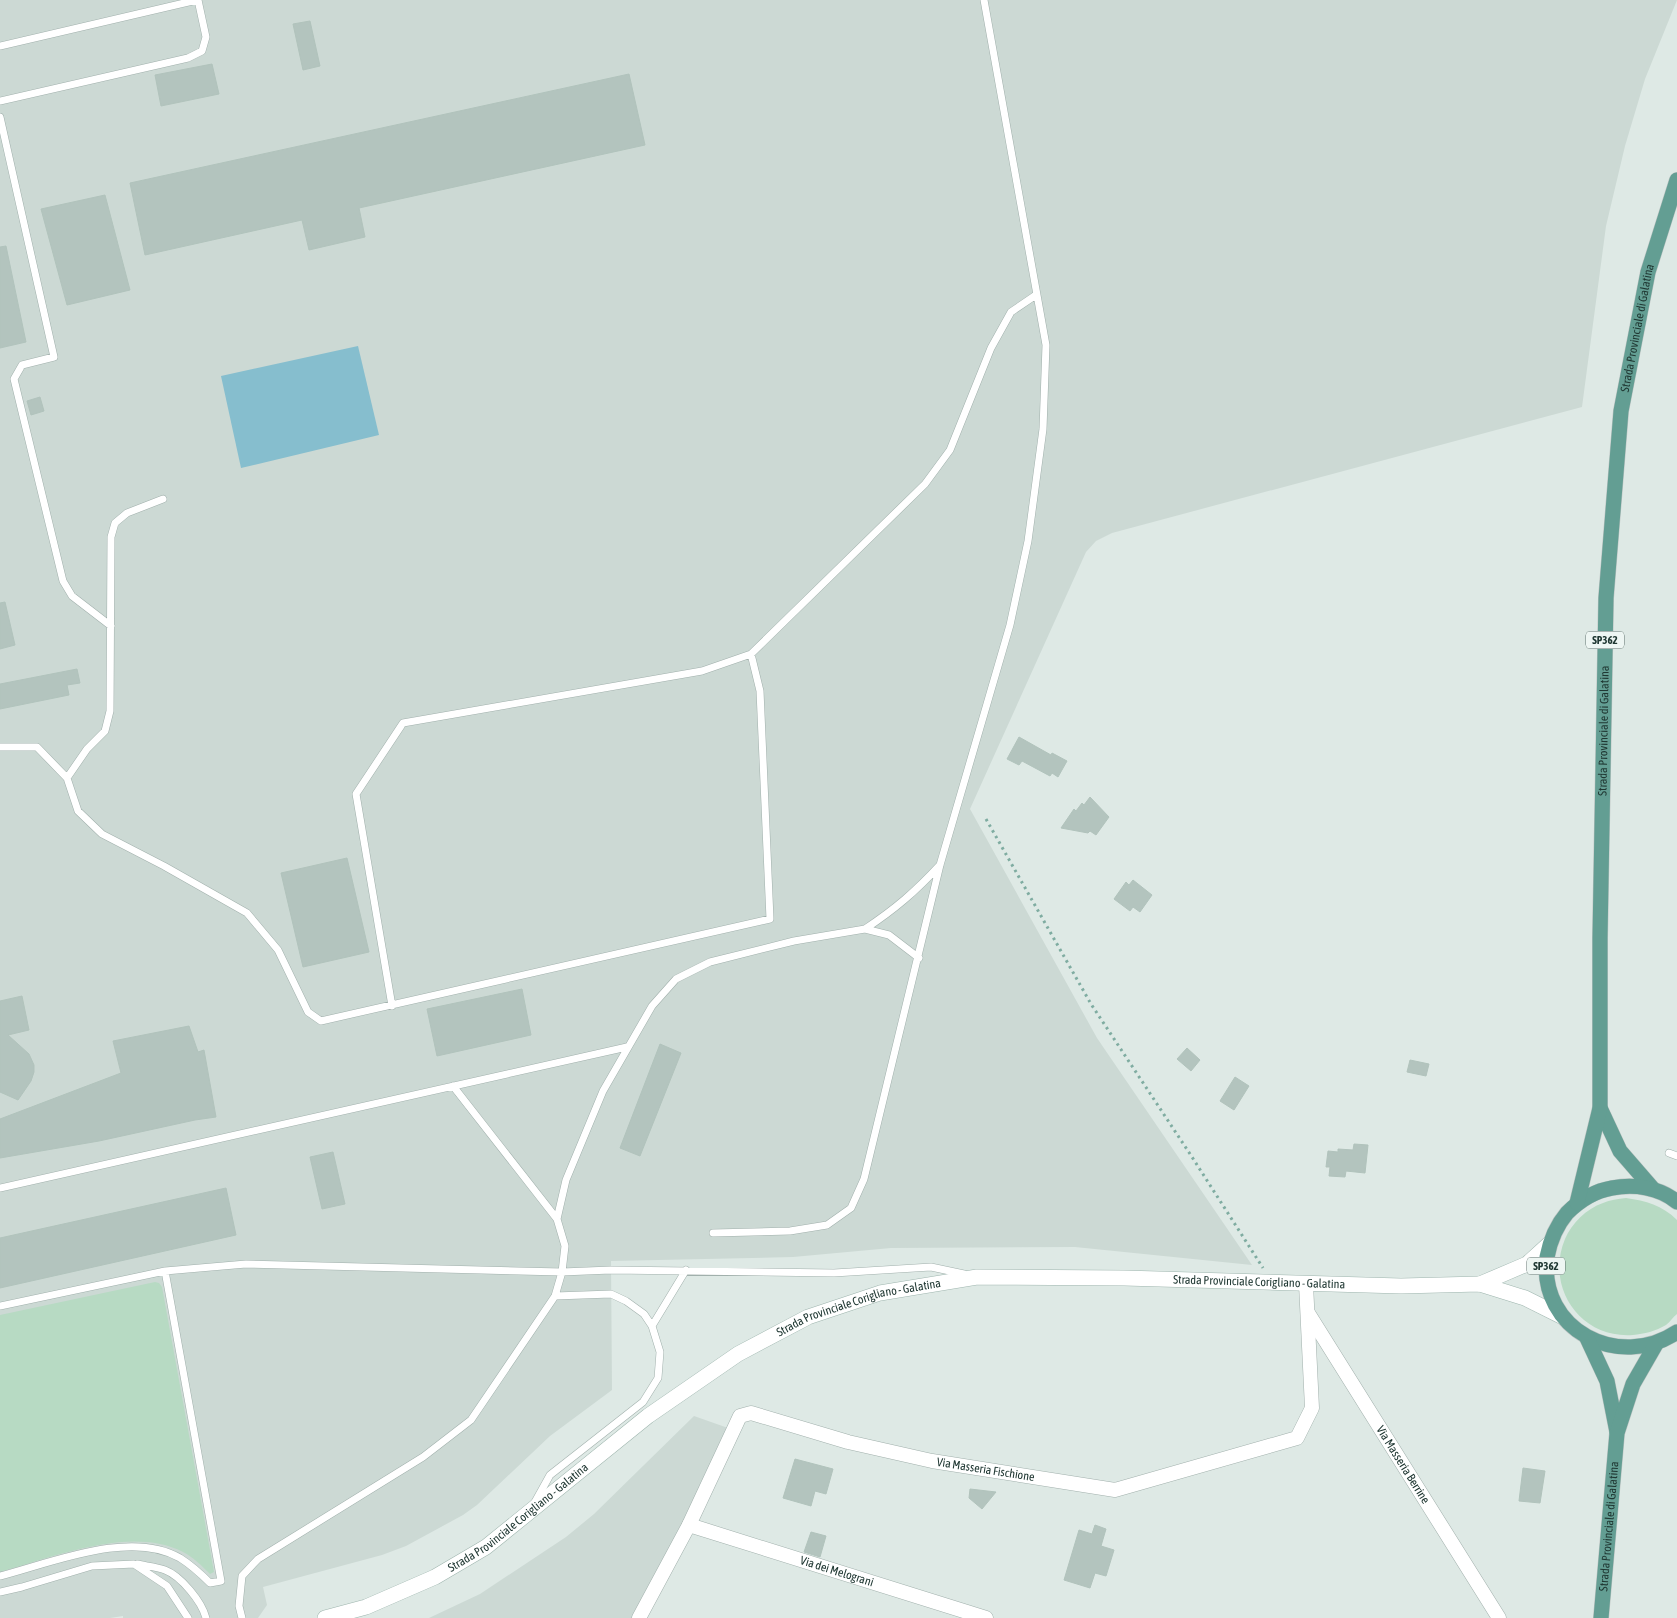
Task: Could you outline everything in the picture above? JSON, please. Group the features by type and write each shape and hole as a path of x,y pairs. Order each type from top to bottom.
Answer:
{"main road":[{"name":"Strada Provinciale di Galatina","path":"1577,1202 1600,1108 1600,938 1606,598 1620,421 1648,272 1677,180"},
{"name":"Strada Provinciale di Galatina","path":"1600,1108 1620,1151 1653,1189"},
{"name":"Strada Provinciale di Galatina","path":"1677,1202 1653,1189 1627,1185 1600,1190 1577,1202 1560,1221 1549,1244 1546,1270 1551,1294 1562,1316 1587,1338 1609,1346 1633,1348 1656,1344 1677,1332"},
{"name":"Strada Provinciale Corigliano - Galatina","path":"1480,1284 1528,1264 1549,1244"},
{"name":"Strada Provinciale Corigliano - Galatina","path":"325,1618 366,1607 435,1577 486,1547 648,1416 738,1354 808,1317 880,1293 977,1277 1124,1278 1401,1286 1480,1284 1525,1298 1562,1316"},
{"name":"Strada Provinciale di Galatina","path":"1587,1338 1607,1382 1617,1434"},
{"name":"Strada Provinciale di Galatina","path":"1601,1618 1617,1434 1633,1384 1656,1344"}],"street":[{"name":"Via Masseria Fischione","path":"639,1618 689,1525 740,1416 751,1413 848,1442 932,1461 1115,1490 1298,1438 1312,1408 1306,1284"},
{"name":"Via Masseria Berrine","path":"1307,1311 1499,1618"},
{"name":"Via dei Melograni","path":"689,1525 986,1618"}],"lane":[{"path":"0,46 198,0 206,37 202,51 188,58 0,101"},
{"path":"713,1232 790,1231 827,1226 851,1208 864,1179 940,865 1010,625 1028,540 1043,429 1046,345 984,0"},
{"path":"0,117 54,357 22,365 14,379 63,581 72,596 111,626"},
{"path":"392,1006 356,794 403,723 702,671 752,654 925,484 950,450 991,348 1011,312 1036,295"},
{"path":"67,778 87,748 105,731 110,710 111,537 116,523 127,513 163,499"},
{"path":"0,747 37,747 67,778 78,811 102,834 164,866 247,913 278,950 308,1012 322,1021 770,919 760,691 752,654"},
{"path":"557,1219 566,1180 603,1091 652,1006 676,979 710,962 794,941 864,929 914,893 940,865"},
{"path":"864,929 889,935 919,958"},
{"path":"0,1188 627,1048"},
{"path":"242,1618 239,1606 242,1576 258,1559 423,1457 471,1420 555,1296 562,1272 565,1246 557,1219 453,1086"},
{"path":"1669,1153 1677,1156"},
{"path":"0,1306 165,1271 246,1264 562,1272 686,1270 834,1273 931,1267 977,1277"},
{"path":"652,1326 686,1270"},
{"path":"0,1576 95,1550 127,1546 155,1549 179,1558 198,1571 210,1583 222,1581 165,1271"},
{"path":"530,1512 550,1475 643,1402 658,1378 660,1352 652,1326 644,1314 626,1301 611,1294 555,1296"},
{"path":"0,1592 92,1566 134,1564 166,1570 186,1586 204,1609 206,1618"},
{"path":"134,1564 167,1586 188,1618"}],"path":[{"path":"986,819 1091,1004 1273,1283"}],"shaded area":[{"path":"0,0 1677,0 1645,79 1625,146 1606,226 1582,407 1112,533 1096,541 1086,552 970,809 1097,1038 1252,1265 1075,1247 891,1248 793,1257 611,1261 612,1390 550,1436 477,1505 463,1515 406,1546 382,1555 263,1587 267,1605 258,1618 123,1618 123,1616 110,1618 0,1618"},
{"path":"694,1416 728,1428 692,1511 633,1618 429,1618 480,1594 566,1537 594,1514"}],"green space":[{"path":"1626,1198 1653,1204 1677,1220 1677,1314 1662,1327 1650,1332 1633,1335 1614,1334 1597,1328 1583,1319 1572,1306 1564,1292 1560,1275 1560,1257 1565,1239 1576,1222 1585,1213 1597,1206 1608,1201"},
{"path":"155,1282 159,1283 162,1287 214,1572 210,1574 194,1559 183,1552 162,1544 140,1542 92,1546 0,1572 0,1315"}],"water":[{"path":"358,346 379,435 241,468 221,376"}],"building":[{"path":"310,21 320,66 303,70 293,24"},
{"path":"212,64 219,94 161,106 155,75"},
{"path":"629,74 645,145 359,208 365,237 309,250 302,220 145,255 130,183"},
{"path":"105,195 130,290 67,305 41,209"},
{"path":"6,246 26,342 0,348 0,247"},
{"path":"40,397 44,411 31,415 27,401"},
{"path":"5,602 15,645 0,649 0,603"},
{"path":"77,669 80,683 67,685 69,695 0,709 0,684"},
{"path":"1019,737 1051,755 1052,753 1067,761 1058,777 1052,773 1050,776 1022,761 1019,765 1007,759"},
{"path":"1090,797 1109,817 1096,835 1090,831 1088,833 1061,828 1074,809 1076,811 1082,803 1084,805"},
{"path":"347,858 369,952 303,967 281,873"},
{"path":"1133,880 1152,895 1140,912 1133,907 1130,911 1114,899 1126,882 1129,885"},
{"path":"522,989 531,1035 437,1056 427,1009"},
{"path":"22,996 29,1030 8,1035 29,1054 34,1065 34,1072 31,1081 18,1100 0,1092 0,1001"},
{"path":"189,1026 198,1052 204,1050 216,1117 99,1141 0,1158 0,1119 121,1073 113,1041"},
{"path":"660,1044 681,1053 640,1156 620,1148"},
{"path":"1187,1048 1200,1060 1191,1071 1177,1059"},
{"path":"1410,1060 1429,1064 1426,1076 1407,1072"},
{"path":"1235,1077 1249,1086 1234,1110 1220,1101"},
{"path":"1354,1144 1368,1145 1365,1173 1346,1171 1345,1177 1329,1176 1330,1167 1326,1167 1328,1151 1338,1152 1338,1149 1353,1150"},
{"path":"333,1152 345,1204 322,1209 310,1157"},
{"path":"226,1188 236,1235 0,1288 0,1238"},
{"path":"795,1459 833,1469 826,1494 815,1491 811,1506 783,1498"},
{"path":"1523,1468 1545,1471 1540,1503 1519,1501"},
{"path":"970,1489 996,1492 982,1509 969,1498"},
{"path":"1095,1525 1106,1529 1101,1546 1114,1550 1106,1576 1095,1573 1090,1588 1064,1580 1079,1530 1092,1534"},
{"path":"811,1532 826,1536 820,1557 804,1552"}]}
